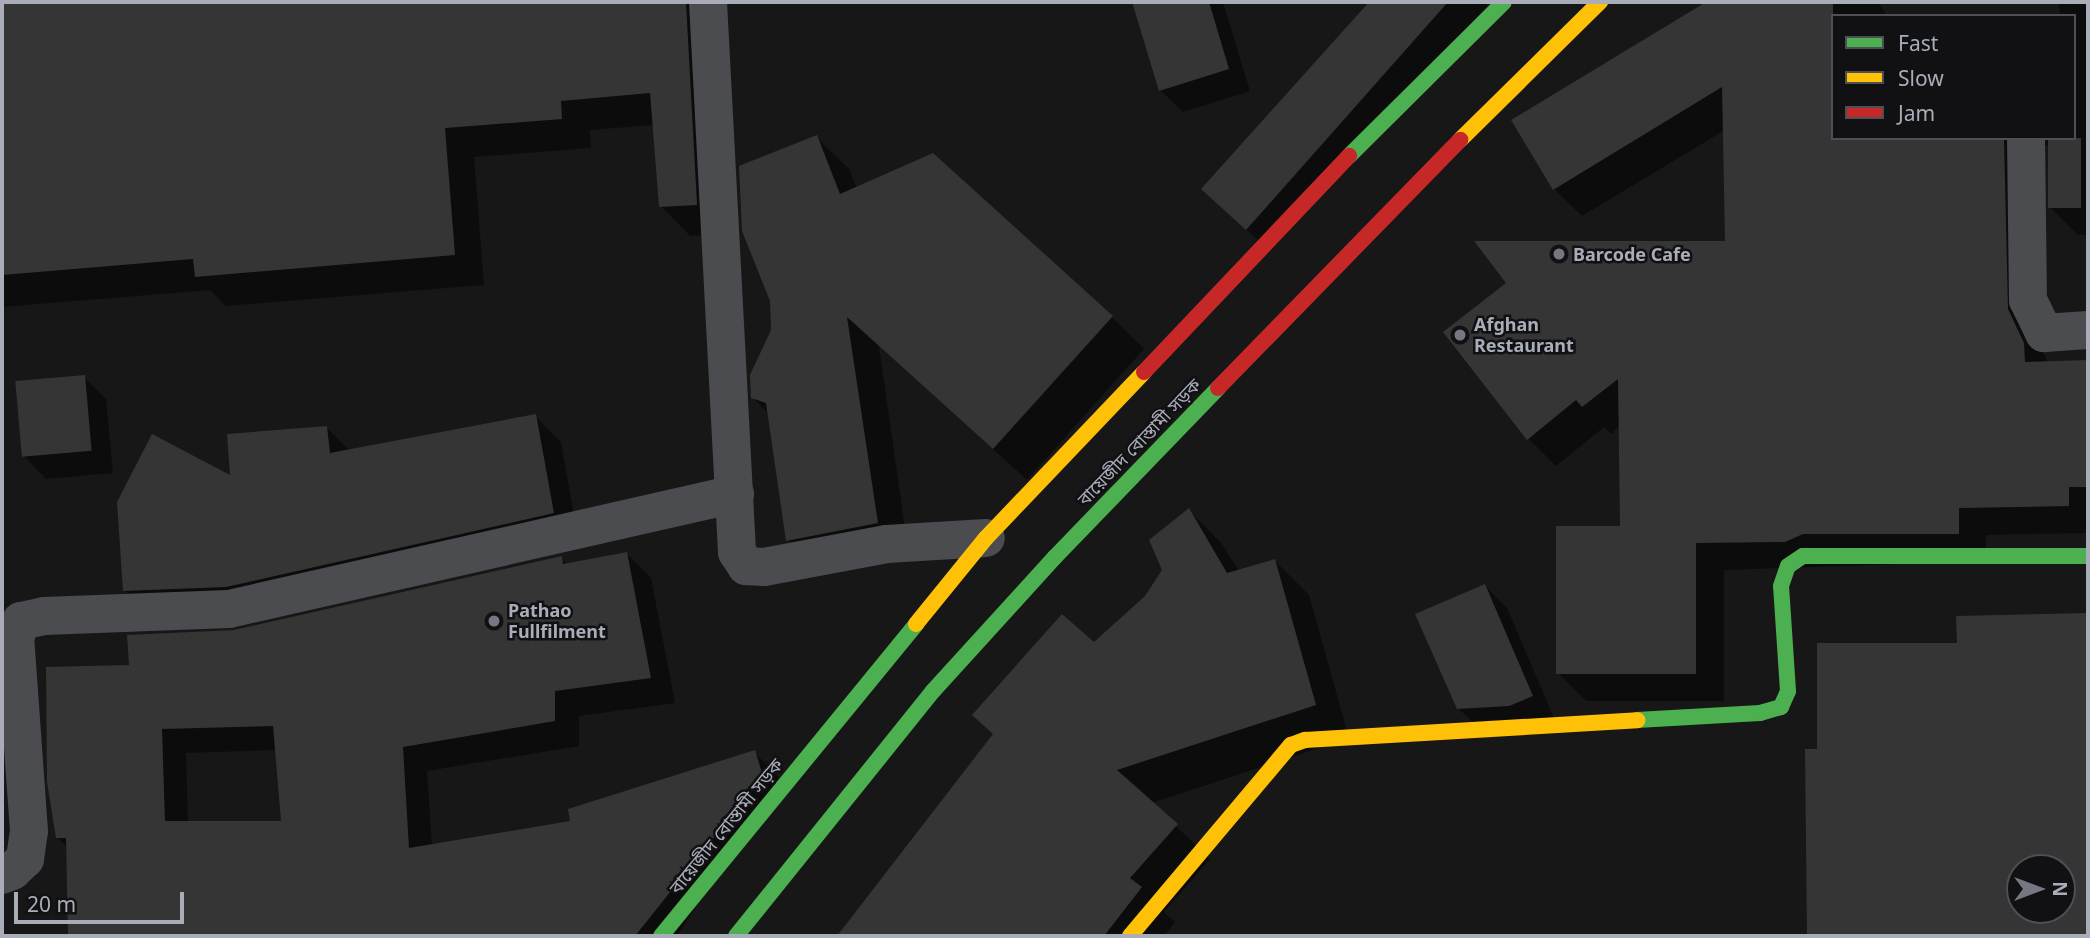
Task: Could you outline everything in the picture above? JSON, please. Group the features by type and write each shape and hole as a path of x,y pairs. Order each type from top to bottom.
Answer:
{"main road":[{"name":"বায়েজীদ বোস্তামী সড়ক","path":"661,936 986,538 1368,136 1504,2"},
{"name":"বায়েজীদ বোস্তামী সড়ক","path":"736,936 933,691 1055,557 1406,193 1600,2"},
{"path":"1130,936 1291,745 1306,740 1760,713 1781,707 1787,691 1781,586 1787,566 1802,556 2088,556"}],"street":[{"path":"708,2 737,552 746,566 764,567 887,544 986,538"},
{"path":"2026,140 2028,300 2044,333 2088,330"},
{"path":"2,875 12,872 25,859 29,831 15,638 21,621 44,616 229,609 735,494"}],"building":[{"path":"2,2 686,2 697,205 659,207 650,93 561,101 562,119 445,128 455,255 195,277 193,259 2,275"},
{"path":"1132,2 1209,2 1229,69 1159,91"},
{"path":"1369,2 1448,2 1246,230 1201,189"},
{"path":"1706,2 1833,2 1831,140 2004,140 2008,309 2024,343 2025,362 2088,360 2088,487 2069,487 2069,506 1959,508 1959,534 1803,534 1785,542 1696,543 1696,674 1556,674 1556,526 1620,526 1618,379 1582,407 1576,400 1527,440 1443,332 1506,283 1474,241 1725,241 1722,87 1553,190 1511,120"},
{"path":"817,135 840,194 933,153 1113,316 993,449 847,317 878,523 786,541 766,403 751,398 750,375 771,330 770,301 742,231 739,166"},
{"path":"2081,138 2081,208 2048,208 2048,140"},
{"path":"85,375 92,451 22,457 15,381"},
{"path":"536,414 554,513 226,587 123,591 117,502 152,434 230,475 227,434 327,426 330,453"},
{"path":"1189,508 1227,573 1275,559 1316,705 1117,770 1178,824 1130,878 1142,887 1104,936 837,936 993,734 972,715 1062,614 1094,642 1145,596 1162,570 1149,540"},
{"path":"627,552 651,678 555,691 555,721 403,747 409,848 570,821 568,809 755,750 763,776 635,936 68,936 66,838 56,838 47,782 46,667 129,665 127,635 234,630 562,556 563,564","holes":["273,726 281,821 165,821 162,729"]},
{"path":"1485,584 1533,696 1509,706 1457,709 1415,614"},
{"path":"2088,613 2088,936 1807,936 1805,749 1817,749 1817,643 1957,643 1956,616"}],"traffic: fast":[{"path":"1349,156 1504,2"},
{"path":"736,936 933,691 1055,557 1218,388"},
{"path":"1637,720 1760,713 1781,707 1788,691 1781,586 1788,566 1803,556 2088,556"},
{"path":"661,936 916,624"}],"traffic: slow":[{"path":"1460,140 1600,2"},
{"path":"916,624 986,538 1144,372"},
{"path":"1130,936 1291,745 1305,740 1637,720"}],"traffic: jam":[{"path":"1218,388 1460,140"},
{"path":"1144,372 1349,156"}],"place":[{"name":"Barcode Cafe","path":"1559,254"},
{"name":"Afghan Restaurant","path":"1460,335"},
{"name":"Pathao Fullfilment","path":"494,621"}]}
